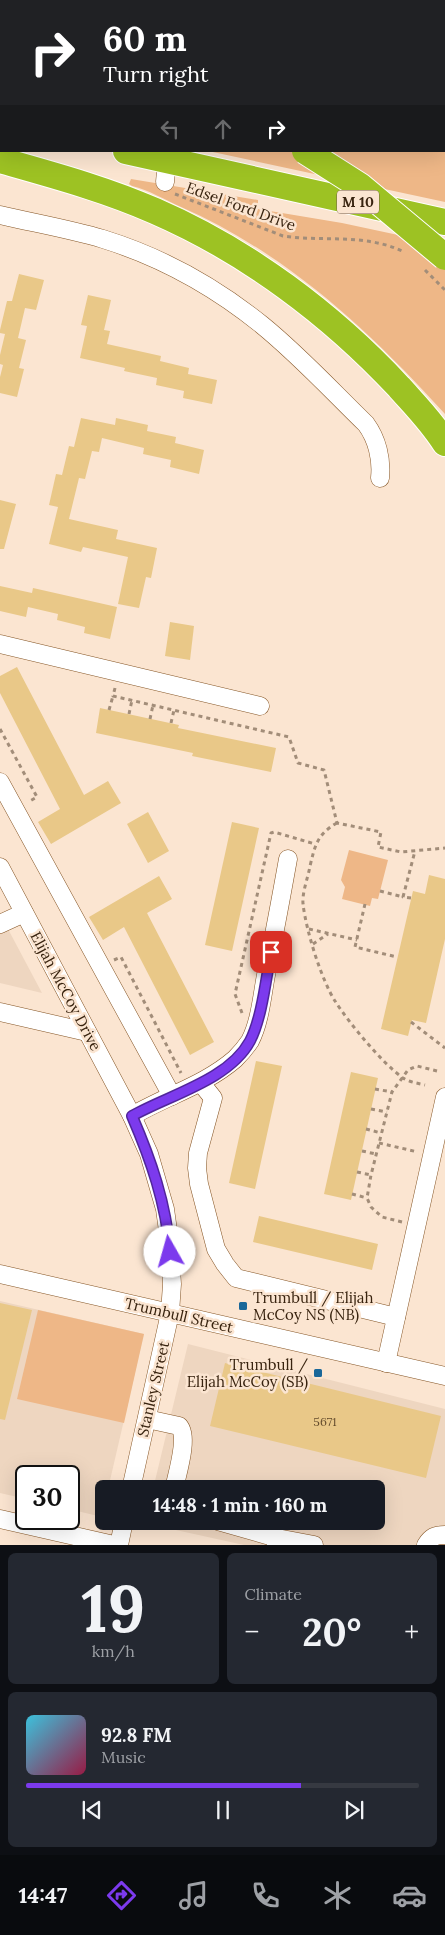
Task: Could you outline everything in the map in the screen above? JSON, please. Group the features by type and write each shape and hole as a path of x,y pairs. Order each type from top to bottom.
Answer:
{"highway":[{"name":"M 10","path":"128,152 167,178 445,222"},
{"path":"306,152 360,186 434,263"},
{"path":"0,160 144,200 154,210 210,238 274,279 329,320 371,357 433,424 445,442"}],"street":[{"path":"0,215 104,240 141,253 211,288 244,310 283,342 366,424 374,434 380,462 380,478"},
{"path":"0,644 260,706"},
{"path":"0,782 172,1096"},
{"path":"132,1116 201,1082 237,1057 249,1042 255,1028 288,859"},
{"name":"Elijah McCoy Drive","path":"0,867 132,1116"},
{"path":"0,924 24,913"},
{"path":"0,1012 87,1032"},
{"path":"201,1082 213,1098 198,1153 196,1168 216,1249 236,1278 396,1317"},
{"path":"386,1363 445,1097"},
{"name":"Stanley Street","path":"132,1116 149,1154 165,1209 172,1266 170,1313 133,1480"},
{"name":"Trumbull Street","path":"0,1274 445,1376"},
{"path":"147,1419 179,1426 181,1429 184,1439 176,1480"},
{"path":"0,1519 114,1545"},
{"path":"118,1545 122,1530"},
{"path":"243,1530 276,1542 314,1545"},
{"path":"426,1545 436,1535 445,1535"}],"path":[{"name":"Edsel Ford Drive","path":"167,178 283,236 362,239 401,250 410,255"},
{"path":"434,263 445,290"},
{"path":"109,710 119,672"},
{"path":"113,696 289,737 298,763 324,770 337,823"},
{"path":"129,714 132,700"},
{"path":"150,719 153,705"},
{"path":"171,723 174,710"},
{"path":"425,1085 402,1077 362,1036 335,1000 323,975 303,902 315,844 329,828 337,823 381,832 378,846 400,852 445,848"},
{"path":"243,1016 235,994 271,833 274,832 315,844"},
{"path":"403,897 415,851"},
{"path":"380,891 411,898"},
{"path":"365,904 355,947 397,957"},
{"path":"309,929 356,940"},
{"path":"313,944 328,933"},
{"path":"412,1022 445,1048"},
{"path":"404,1222 382,1217 371,1207 367,1198 371,1175 392,1092 408,1070 417,1066 437,1071"},
{"path":"375,1089 392,1092"},
{"path":"371,1109 386,1112"},
{"path":"366,1129 381,1133"},
{"path":"379,1143 418,1152"},
{"path":"362,1151 376,1154"},
{"path":"357,1172 371,1175"},
{"path":"352,1194 367,1198"}],"shaded area":[{"path":"213,152 445,152 445,202"},
{"path":"131,179 258,200 258,209 342,223 445,245 445,414 386,352 356,324 291,271 256,247 220,226 132,186 129,184"},
{"path":"349,850 388,860 378,899 372,898 370,906 342,899 345,887 341,880"},
{"path":"0,914 42,993 0,983"},
{"path":"0,1301 144,1334 110,1480 95,1480 95,1515 80,1512 80,1465 15,1465 15,1496 0,1493"},
{"path":"38,1310 144,1334 124,1423 17,1399"},
{"path":"188,1344 445,1409 445,1545 244,1545 176,1530 385,1530 385,1480 155,1480"}],"building":[{"path":"19,274 44,280 36,310 25,308 18,338 26,340 19,368 24,369 17,397 0,393 0,377 3,365 0,364 0,355 5,334 0,333 0,330 7,301 12,301"},
{"path":"88,295 111,300 104,330 110,331 107,344 161,356 160,361 189,368 188,374 217,380 212,404 183,398 184,391 156,385 157,378 124,371 125,368 80,358 87,326 81,325"},
{"path":"81,418 115,425 116,418 148,425 147,431 176,437 175,443 204,450 199,474 170,467 171,460 143,454 144,448 102,438 99,452 92,451 85,479 79,478 69,519 118,530 116,539 157,548 151,578 146,577 139,608 118,604 128,557 83,547 81,552 49,544 58,507 49,505 56,474 62,475 69,446 74,447"},
{"path":"0,500 16,504 4,549 0,549"},
{"path":"0,586 32,593 33,588 117,607 110,639 84,633 85,627 57,620 58,614 28,607 26,617 0,611"},
{"path":"170,622 194,626 190,660 165,656"},
{"path":"17,667 84,795 108,781 121,803 51,844 38,822 60,809 0,693 0,676"},
{"path":"100,708 179,725 178,728 276,748 271,772 192,756 193,753 96,733"},
{"path":"148,812 169,851 148,863 127,824"},
{"path":"232,822 259,828 232,951 205,945"},
{"path":"429,875 445,879 445,939 426,1023 412,1020 408,1036 381,1029 413,891 425,894"},
{"path":"159,876 172,899 147,913 214,1042 190,1055 124,927 103,940 89,917"},
{"path":"256,1061 282,1066 255,1189 229,1183"},
{"path":"351,1072 378,1078 351,1200 324,1194"},
{"path":"259,1216 378,1244 372,1270 253,1242"},
{"path":"0,1303 32,1310 5,1420 0,1419"},
{"path":"225,1363 441,1416 426,1478 210,1426"}],"place":[{"name":"Trumbull / Elijah McCoy NS (NB)","path":"243,1306"},
{"name":"Trumbull / Elijah McCoy (SB)","path":"318,1373"}],"route":[{"path":"170,1252 165,1209 157,1177 132,1116 201,1082 220,1071 237,1057 249,1042 255,1028 271,952"}]}
